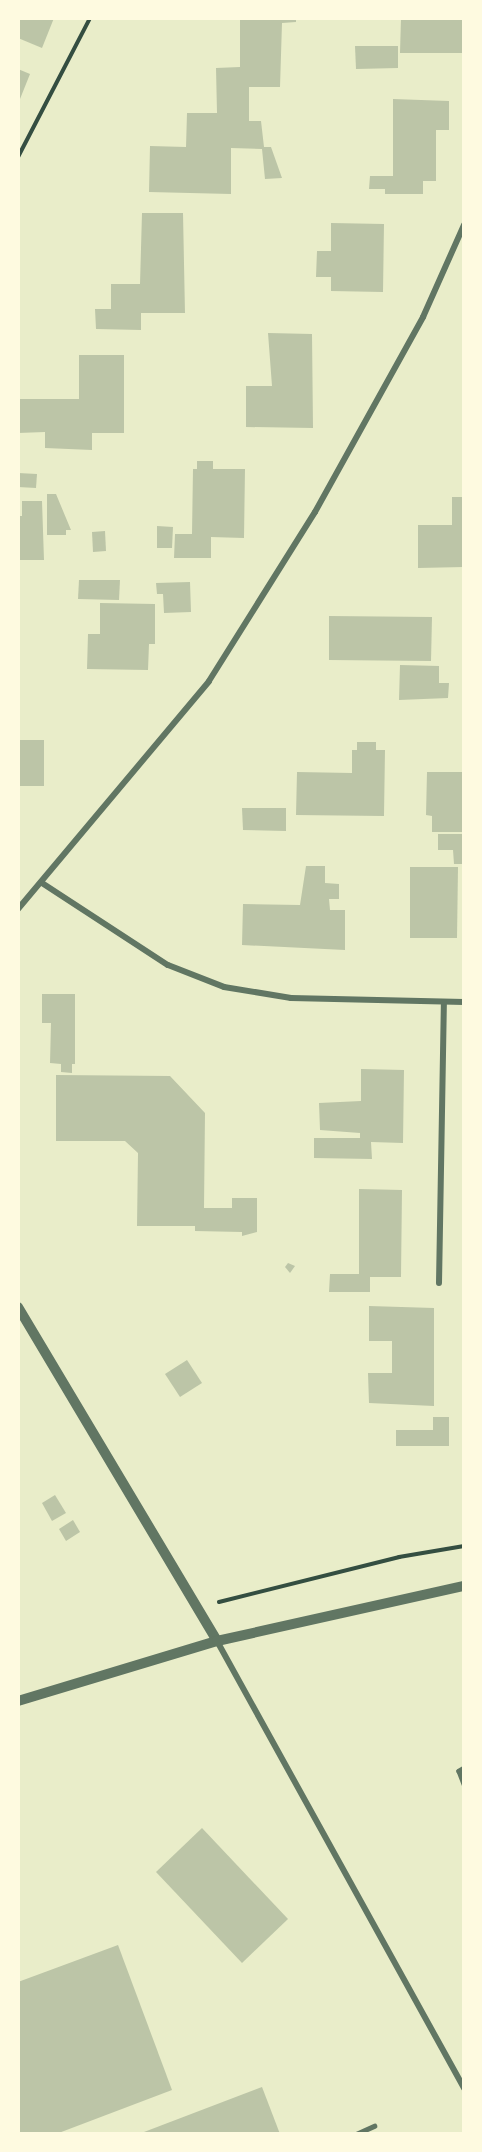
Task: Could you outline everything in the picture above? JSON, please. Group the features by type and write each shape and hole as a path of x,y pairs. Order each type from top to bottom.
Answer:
{"street":[{"path":"18,909 209,681 315,512 423,316 464,225"},
{"path":"42,883 168,965 224,987 291,998 464,1002"},
{"path":"439,1283 444,1002"},
{"path":"18,1306 199,1607 464,2088"},
{"path":"18,1701 217,1641 464,1586"}],"lane":[{"path":"464,1768 459,1772 464,1784"},
{"path":"356,2134 374,2126"}],"path":[{"path":"18,157 90,18"},
{"path":"199,1607 399,1557 464,1546"}],"building":[{"path":"18,18 54,18 42,48 18,38"},
{"path":"240,18 296,18 296,22 282,23 280,87 249,87 249,121 261,121 264,147 271,147 282,178 265,179 262,149 231,148 231,194 149,192 150,146 186,147 187,113 217,113 216,68 240,67"},
{"path":"401,18 464,18 464,53 400,53"},
{"path":"355,46 398,46 398,68 356,69"},
{"path":"18,69 30,74 18,104"},
{"path":"393,99 449,101 449,130 436,130 436,181 423,181 423,194 385,194 385,189 369,189 370,176 393,176"},
{"path":"142,213 183,213 185,313 141,313 141,330 96,329 95,309 111,309 111,284 140,284"},
{"path":"331,223 384,224 383,292 331,291 331,277 316,277 317,251 331,251"},
{"path":"268,333 312,334 313,428 246,427 246,386 272,386"},
{"path":"79,355 124,355 124,433 92,433 92,450 45,448 45,432 18,433 18,399 79,399"},
{"path":"197,461 213,461 213,469 245,469 244,538 211,537 211,558 174,558 175,534 192,534 193,469 197,469"},
{"path":"18,473 37,474 36,488 18,487"},
{"path":"47,494 56,494 71,530 66,530 66,535 47,535"},
{"path":"452,497 464,497 464,567 418,568 418,525 452,525"},
{"path":"22,501 42,501 44,560 18,560 18,516 22,516"},
{"path":"157,526 173,527 172,548 157,548"},
{"path":"105,531 106,551 93,552 92,532"},
{"path":"79,580 120,580 119,600 78,599"},
{"path":"190,582 191,612 164,613 163,594 157,594 156,583"},
{"path":"100,603 155,604 155,644 149,644 148,670 87,669 88,634 100,634"},
{"path":"329,616 432,617 431,661 329,660"},
{"path":"400,665 439,666 439,683 449,683 448,698 399,700"},
{"path":"18,740 44,740 44,786 18,786"},
{"path":"357,742 376,742 376,750 385,750 384,816 296,815 297,772 352,773 352,750 357,750"},
{"path":"427,772 464,772 464,832 432,832 432,816 426,815"},
{"path":"242,808 286,808 286,831 243,830"},
{"path":"438,834 464,834 464,864 454,864 453,850 438,850"},
{"path":"306,866 325,866 325,883 339,884 339,899 329,899 330,910 345,910 345,950 242,945 243,904 300,905"},
{"path":"410,867 458,867 457,938 410,938"},
{"path":"42,994 75,994 75,1064 72,1064 72,1073 61,1072 61,1064 50,1063 51,1023 42,1023"},
{"path":"361,1069 404,1070 403,1143 371,1142 372,1159 314,1158 314,1138 360,1138 360,1133 320,1130 319,1103 361,1101"},
{"path":"56,1075 170,1076 205,1113 204,1208 232,1208 232,1198 257,1198 257,1232 242,1236 242,1232 195,1231 195,1226 137,1226 138,1153 125,1141 56,1141"},
{"path":"359,1189 402,1190 401,1277 370,1277 370,1292 329,1292 330,1274 359,1274"},
{"path":"288,1263 295,1266 290,1273 285,1267"},
{"path":"369,1306 434,1308 434,1406 369,1403 368,1373 392,1373 392,1341 369,1341"},
{"path":"187,1360 202,1383 180,1397 165,1374"},
{"path":"433,1417 449,1417 449,1446 396,1446 396,1430 433,1430"},
{"path":"55,1495 66,1513 52,1521 42,1503"},
{"path":"73,1520 80,1532 66,1541 59,1529"},
{"path":"202,1828 288,1919 242,1963 156,1872"},
{"path":"118,1945 172,2090 56,2134 18,2134 18,1982"},
{"path":"262,2087 280,2134 145,2134 144,2132"}]}
